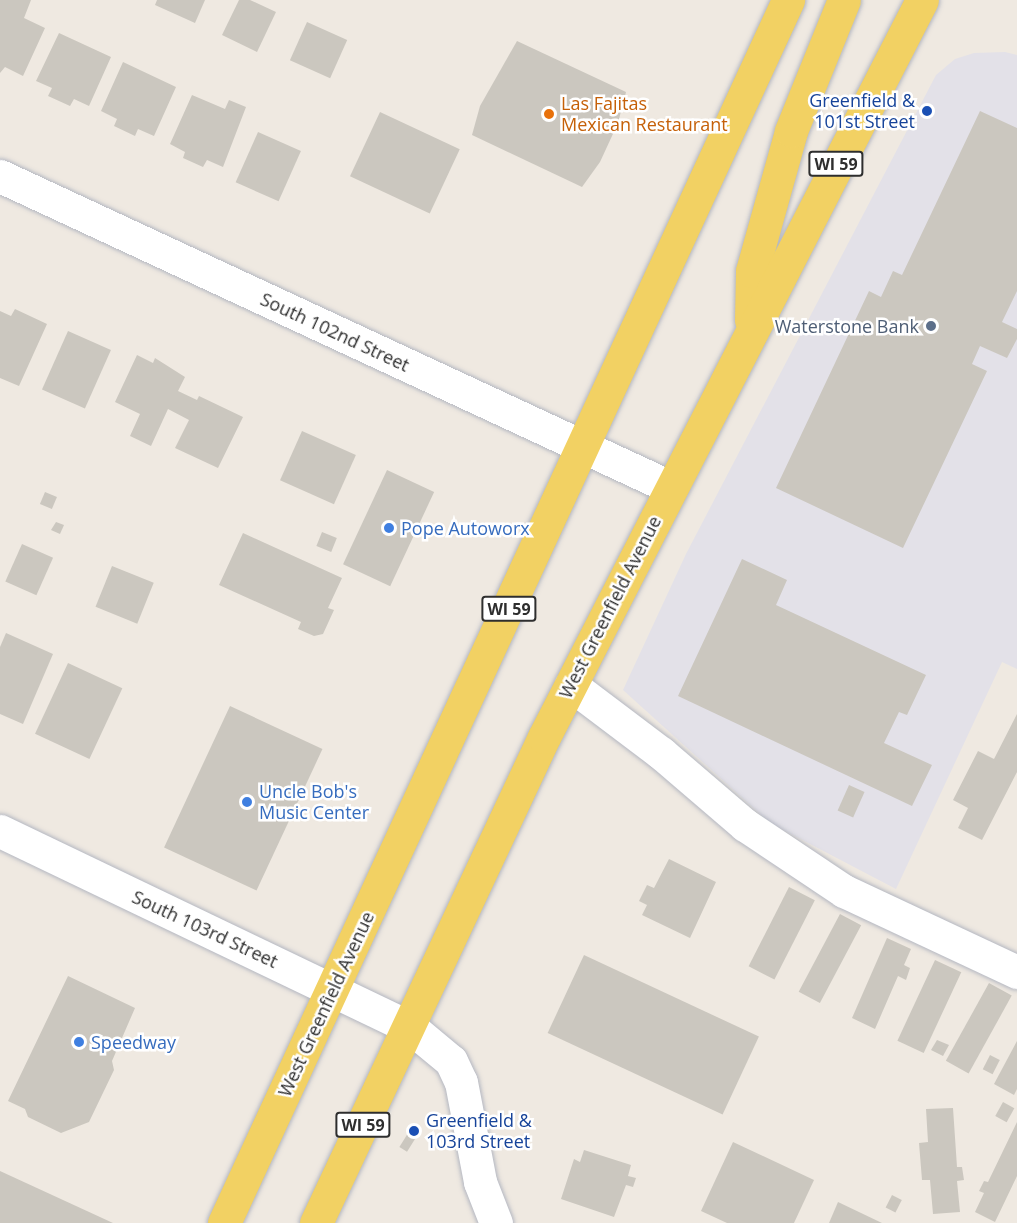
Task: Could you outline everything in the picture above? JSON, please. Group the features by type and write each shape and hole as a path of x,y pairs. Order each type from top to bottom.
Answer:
{"main road":[{"name":"West Greenfield Avenue","path":"224,1223 788,0"},
{"path":"751,328 752,271 791,131 844,0"},
{"name":"West Greenfield Avenue","path":"316,1223 571,685 751,328 922,0"}],"street":[{"name":"South 102nd Street","path":"0,177 670,487"},
{"path":"571,685 661,753 745,825 844,891 1017,972"},
{"name":"South 103rd Street","path":"0,831 410,1027 451,1061 461,1082 480,1182 496,1223"}],"shaded area":[{"path":"1005,52 1017,55 1017,669 1002,662 896,889 770,823 623,690 686,554 936,75 955,59 974,53"}],"building":[{"path":"0,0 31,0 24,18 45,28 23,76 5,67 0,73"},
{"path":"157,0 205,0 195,23 155,5"},
{"path":"239,0 250,0 276,12 257,52 222,35"},
{"path":"307,22 347,40 330,78 290,60"},
{"path":"59,33 111,57 89,106 74,99 70,106 48,96 52,88 36,81"},
{"name":"Las Fajitas Mexican Restaurant","path":"517,41 626,92 618,123 600,162 582,187 472,135 480,106"},
{"path":"123,62 176,87 154,136 138,129 135,136 114,126 117,119 101,111"},
{"path":"192,95 225,109 229,100 246,107 223,167 207,160 203,167 183,158 185,152 170,144"},
{"name":"Waterstone Bank","path":"980,111 1017,128 1017,291 1002,322 1017,329 1017,339 1007,358 980,346 972,364 987,371 903,548 776,488 869,291 881,297 893,271 902,275"},
{"path":"380,112 460,149 430,214 350,176"},
{"path":"258,132 301,151 279,201 236,182"},
{"path":"15,309 47,324 19,386 0,378 0,311 11,316"},
{"path":"68,331 111,350 85,409 42,389"},
{"path":"137,355 153,363 155,358 185,377 178,391 197,400 199,396 243,417 218,468 175,448 189,420 168,409 151,446 130,436 140,414 115,402"},
{"path":"302,431 356,455 334,504 280,480"},
{"name":"Pope Autoworx","path":"387,470 434,492 390,586 343,564"},
{"path":"45,492 57,497 52,509 40,504"},
{"path":"56,522 64,525 60,534 51,530"},
{"path":"322,532 337,538 331,552 316,546"},
{"path":"243,533 342,578 328,608 334,610 323,634 314,636 298,629 301,622 219,585"},
{"path":"22,544 53,558 36,595 5,581"},
{"path":"742,559 787,580 776,605 926,675 907,715 899,712 884,743 932,765 912,806 678,696"},
{"path":"112,566 154,583 137,624 96,607"},
{"path":"6,633 53,654 23,724 0,714 0,647"},
{"path":"68,663 122,688 89,759 35,734"},
{"path":"230,706 322,749 257,890 164,847"},
{"path":"1017,714 1017,772 982,840 958,828 968,808 953,800 978,751 994,759"},
{"path":"849,785 865,792 853,817 838,811"},
{"path":"669,859 716,882 690,938 642,915 647,905 639,901 647,885 654,888"},
{"path":"789,887 815,900 774,979 749,966"},
{"path":"840,914 861,925 820,1003 799,992"},
{"path":"887,938 911,949 904,965 910,968 906,980 898,976 875,1029 852,1018"},
{"path":"584,955 759,1037 723,1115 548,1033"},
{"path":"935,960 961,972 924,1053 897,1041"},
{"name":"Speedway","path":"68,976 135,1008 112,1061 114,1070 89,1122 61,1133 28,1117 25,1109 8,1101"},
{"path":"989,983 1012,996 969,1073 946,1061"},
{"path":"937,1040 949,1045 943,1056 931,1050"},
{"path":"1017,1041 1017,1089 1014,1095 994,1084"},
{"path":"990,1055 1000,1060 993,1074 983,1069"},
{"path":"1003,1102 1014,1108 1007,1122 995,1116"},
{"path":"953,1108 957,1167 962,1167 964,1180 957,1181 960,1212 933,1214 930,1180 922,1180 919,1143 928,1142 926,1109"},
{"path":"1017,1122 1017,1176 995,1222 975,1212 984,1193 979,1191 984,1181 988,1182"},
{"path":"410,1130 418,1135 407,1152 399,1147"},
{"path":"733,1142 814,1180 794,1223 727,1223 701,1211"},
{"path":"584,1150 631,1165 628,1176 636,1178 633,1187 626,1185 614,1217 561,1199 574,1159 580,1162"},
{"path":"0,1171 113,1223 0,1223"},
{"path":"892,1195 902,1200 895,1212 886,1207"},
{"path":"838,1202 882,1223 829,1223"}],"place":[{"name":"Greenfield & 101st Street","path":"927,111"},
{"name":"Las Fajitas Mexican Restaurant","path":"549,114"},
{"name":"Waterstone Bank","path":"931,326"},
{"name":"Pope Autoworx","path":"389,528"},
{"name":"Uncle Bob's Music Center","path":"247,802"},
{"name":"Speedway","path":"79,1042"},
{"name":"Greenfield & 103rd Street","path":"414,1131"}]}
